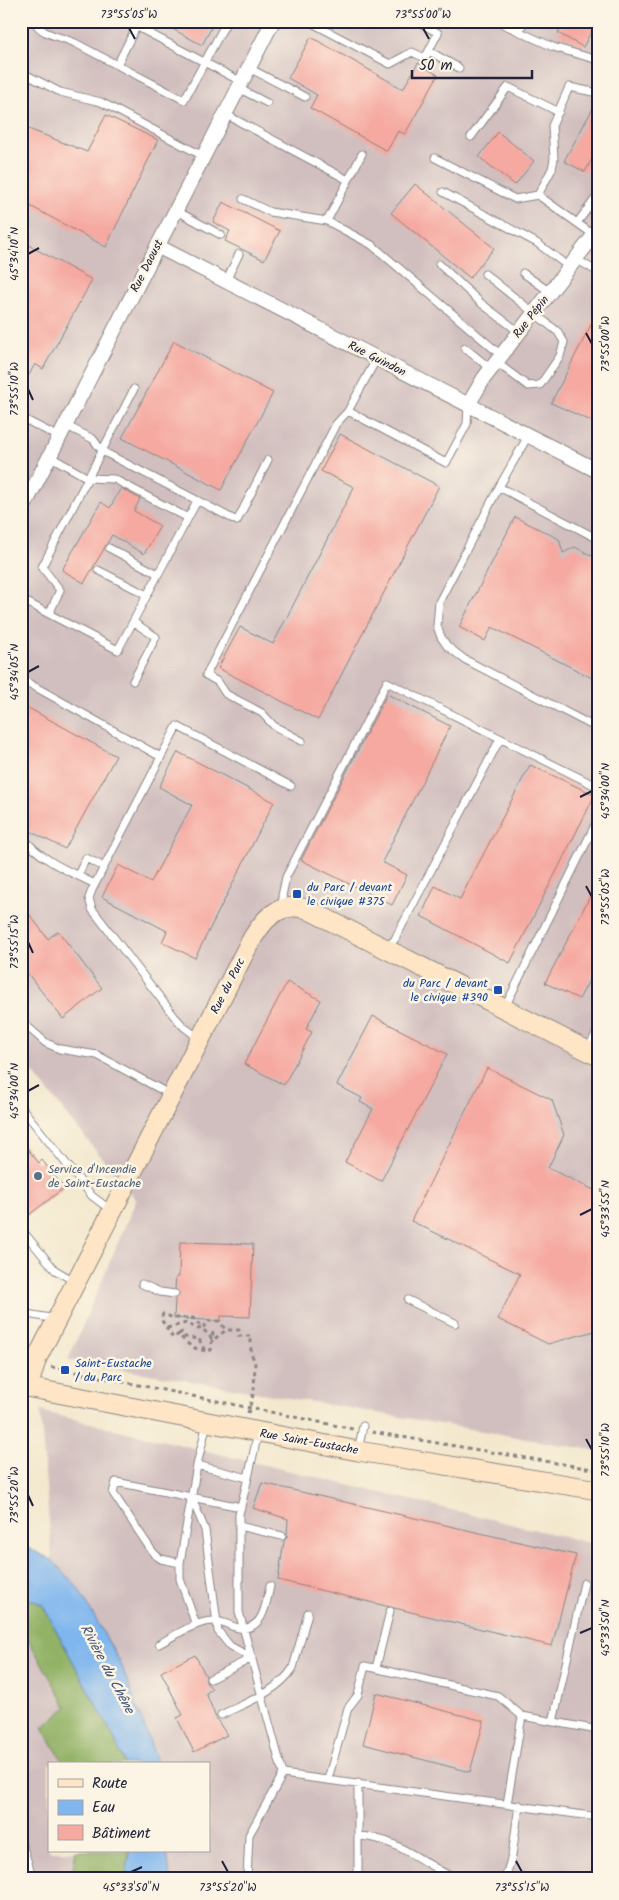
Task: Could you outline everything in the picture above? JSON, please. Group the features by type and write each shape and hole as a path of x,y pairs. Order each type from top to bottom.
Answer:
{"street":[{"name":"Rue Daoust","path":"21,512 273,21"},
{"name":"Rue Pépin","path":"468,405 496,362 572,263 595,238"},
{"name":"Rue Guindon","path":"157,246 598,471"},
{"path":"285,908 294,906 307,909 593,1053"},
{"name":"Rue du Parc","path":"25,1387 36,1358 256,932 270,915 285,908"},
{"name":"Rue Saint-Eustache","path":"25,1387 358,1451 598,1490"}],"lane":[{"path":"34,21 40,30 48,34 61,36 184,100 227,21"},
{"path":"126,21 205,64 267,103"},
{"path":"308,21 390,64 412,52 426,58 438,33 417,21"},
{"path":"496,21 553,47 598,60"},
{"path":"518,31 526,21"},
{"path":"117,65 136,27"},
{"path":"429,51 459,68"},
{"path":"248,68 305,97"},
{"path":"21,72 60,92 101,102 203,156"},
{"path":"471,137 508,87 559,112"},
{"path":"538,195 552,169 554,159 552,126 570,87 598,93"},
{"path":"225,114 348,180"},
{"path":"327,221 362,154"},
{"path":"435,158 515,199 538,195 595,238"},
{"path":"443,192 572,263 598,272"},
{"path":"577,223 598,195"},
{"path":"243,199 270,212 327,221 372,245 496,362 528,386 540,385 560,356 564,342 558,332 485,274"},
{"path":"175,210 221,235"},
{"path":"226,281 239,254"},
{"path":"439,264 482,304 519,332"},
{"path":"523,273 550,292"},
{"path":"465,348 496,362"},
{"path":"302,741 274,726 262,713 226,694 218,682 206,675 336,424 348,411 377,358"},
{"path":"49,614 60,590 42,567 134,389"},
{"path":"348,411 446,462 467,424 468,405"},
{"path":"21,420 22,418 93,440 102,450 237,521 268,460"},
{"path":"528,436 438,602 437,626 447,646 464,659 590,725 598,726"},
{"path":"49,456 88,478 114,479 188,518"},
{"path":"499,487 598,538"},
{"path":"21,599 118,650 197,501"},
{"path":"108,548 158,574"},
{"path":"98,570 147,595"},
{"path":"133,622 156,637 133,680"},
{"path":"21,680 161,757"},
{"path":"285,908 282,892 286,877 387,682 598,787"},
{"path":"200,1039 184,1027 174,1016 92,910 89,898 177,726 291,786"},
{"path":"386,949 396,939 500,739"},
{"path":"504,1008 598,819"},
{"path":"21,836 36,853 95,884"},
{"path":"78,875 86,858 104,867"},
{"path":"21,1022 54,1048 97,1055 172,1095"},
{"path":"593,1053 598,1030"},
{"path":"21,1107 92,1196 112,1211"},
{"path":"21,1229 55,1270 76,1282"},
{"path":"142,1284 160,1292 175,1294"},
{"path":"408,1300 455,1323"},
{"path":"21,1313 57,1319"},
{"path":"196,1625 180,1579 180,1563 191,1495 207,1422"},
{"path":"358,1451 363,1426"},
{"path":"247,1879 249,1835 284,1774 239,1612 239,1526 241,1507 258,1433"},
{"path":"197,1465 248,1478"},
{"path":"180,1563 161,1559 154,1554 113,1493 116,1482 191,1495 241,1507"},
{"path":"191,1495 205,1530 215,1621 223,1639 230,1646 252,1658"},
{"path":"239,1526 282,1536"},
{"path":"553,1722 584,1583"},
{"path":"159,1644 196,1625 215,1621 244,1628 254,1624 263,1616 270,1586"},
{"path":"376,1668 390,1611"},
{"path":"221,1715 262,1694 282,1681 293,1668 308,1614"},
{"path":"210,1679 252,1658"},
{"path":"328,1779 348,1708 358,1695 365,1666 498,1696 522,1716 597,1730 598,1720"},
{"path":"506,1804 522,1716"},
{"path":"284,1774 598,1817"},
{"path":"358,1783 358,1879"},
{"path":"505,1879 512,1856 519,1806"},
{"path":"358,1836 380,1838 394,1843 451,1878"},
{"path":"21,1841 33,1879"}],"path":[{"path":"207,1333 199,1339 185,1337 182,1332 173,1338 161,1319 163,1314 174,1318 193,1318 207,1333 213,1340"},
{"path":"167,1328 186,1323 198,1329 202,1328 209,1321 219,1321 226,1330"},
{"path":"213,1340 226,1330 239,1330 238,1336 251,1336 251,1353 255,1362 254,1391 248,1413"},
{"path":"179,1334 186,1344 205,1351 211,1350 213,1332"},
{"path":"199,1339 205,1351"},
{"name":"Rue Saint-Eustache","path":"65,1370 355,1430"},
{"name":"Rue Saint-Eustache","path":"369,1432 598,1470"}],"shaded area":[{"path":"21,21 598,21 598,1451 68,1360 136,1200 21,1058"},
{"path":"40,1411 598,1545 598,1879 170,1879 167,1852 210,1852 210,1762 157,1762 121,1664 78,1588 52,1560"},
{"path":"21,1627 67,1707 43,1727 63,1762 48,1762 48,1852 76,1852 71,1879 21,1879"}],"green space":[{"path":"21,1596 42,1604 112,1734 124,1762 63,1762 43,1727 67,1707 21,1627"},
{"path":"76,1852 130,1852 126,1879 71,1879"}],"water":[{"name":"Rivière du Chêne","path":"21,1544 52,1560 78,1588 121,1664 157,1762 124,1762 112,1734 42,1604 21,1596"},
{"path":"130,1852 167,1852 170,1879 126,1879"}],"building":[{"path":"158,21 215,21 202,45"},
{"path":"564,21 597,21 583,47 558,33"},
{"path":"311,37 403,89 418,63 438,75 405,134 398,131 387,151 310,108 317,95 288,78"},
{"path":"598,99 598,148 585,172 564,161"},
{"path":"106,115 158,140 106,247 21,201 21,126 87,152"},
{"path":"498,132 534,161 515,185 479,157"},
{"path":"415,184 494,248 470,278 391,213"},
{"path":"223,202 280,231 264,260 225,241 230,231 213,222"},
{"path":"21,241 92,280 43,369 35,364 21,389"},
{"path":"598,311 598,424 551,403"},
{"path":"174,341 273,393 221,490 122,438"},
{"path":"340,434 439,486 318,720 218,668 240,627 273,644 354,487 321,471"},
{"path":"121,488 140,499 134,511 160,526 144,554 112,535 84,583 62,570 101,502 110,508"},
{"path":"515,517 559,539 563,553 575,547 598,559 598,681 492,627 485,641 459,627"},
{"path":"387,694 450,726 382,862 407,875 392,905 301,860"},
{"path":"21,704 116,756 65,849 24,828 21,824"},
{"path":"178,752 274,802 195,958 162,942 167,931 102,897 118,865 151,882 192,805 159,787"},
{"path":"530,765 595,795 510,963 421,916 435,886 460,899"},
{"path":"598,881 598,964 579,999 545,983"},
{"path":"21,903 48,939 58,931 102,988 63,1019 21,965"},
{"path":"287,982 321,1000 306,1029 312,1032 284,1085 244,1064"},
{"path":"373,1016 447,1054 381,1181 345,1162 373,1109 360,1102 362,1098 337,1085"},
{"path":"487,1068 552,1100 564,1135 548,1168 598,1192 598,1330 548,1344 498,1319 520,1274 411,1221"},
{"name":"Service d'Incendie de Saint-Eustache","path":"21,1141 39,1163 42,1160 64,1188 21,1221"},
{"path":"180,1242 253,1244 250,1317 221,1316 221,1321 174,1318 175,1299 180,1294 175,1289 176,1277 179,1277"},
{"path":"262,1483 576,1555 552,1646 278,1580 284,1541 287,1537 288,1519 253,1508"},
{"path":"195,1655 206,1676 206,1682 212,1689 206,1693 216,1718 227,1735 194,1752 177,1718 183,1715 161,1672"},
{"path":"376,1693 484,1721 470,1772 363,1744"}],"place":[{"name":"du Parc / devant le civique #375","path":"297,894"},
{"name":"du Parc / devant le civique #390","path":"498,990"},
{"name":"Service d'Incendie de Saint-Eustache","path":"38,1176"},
{"name":"Saint-Eustache / du Parc","path":"65,1370"}]}
